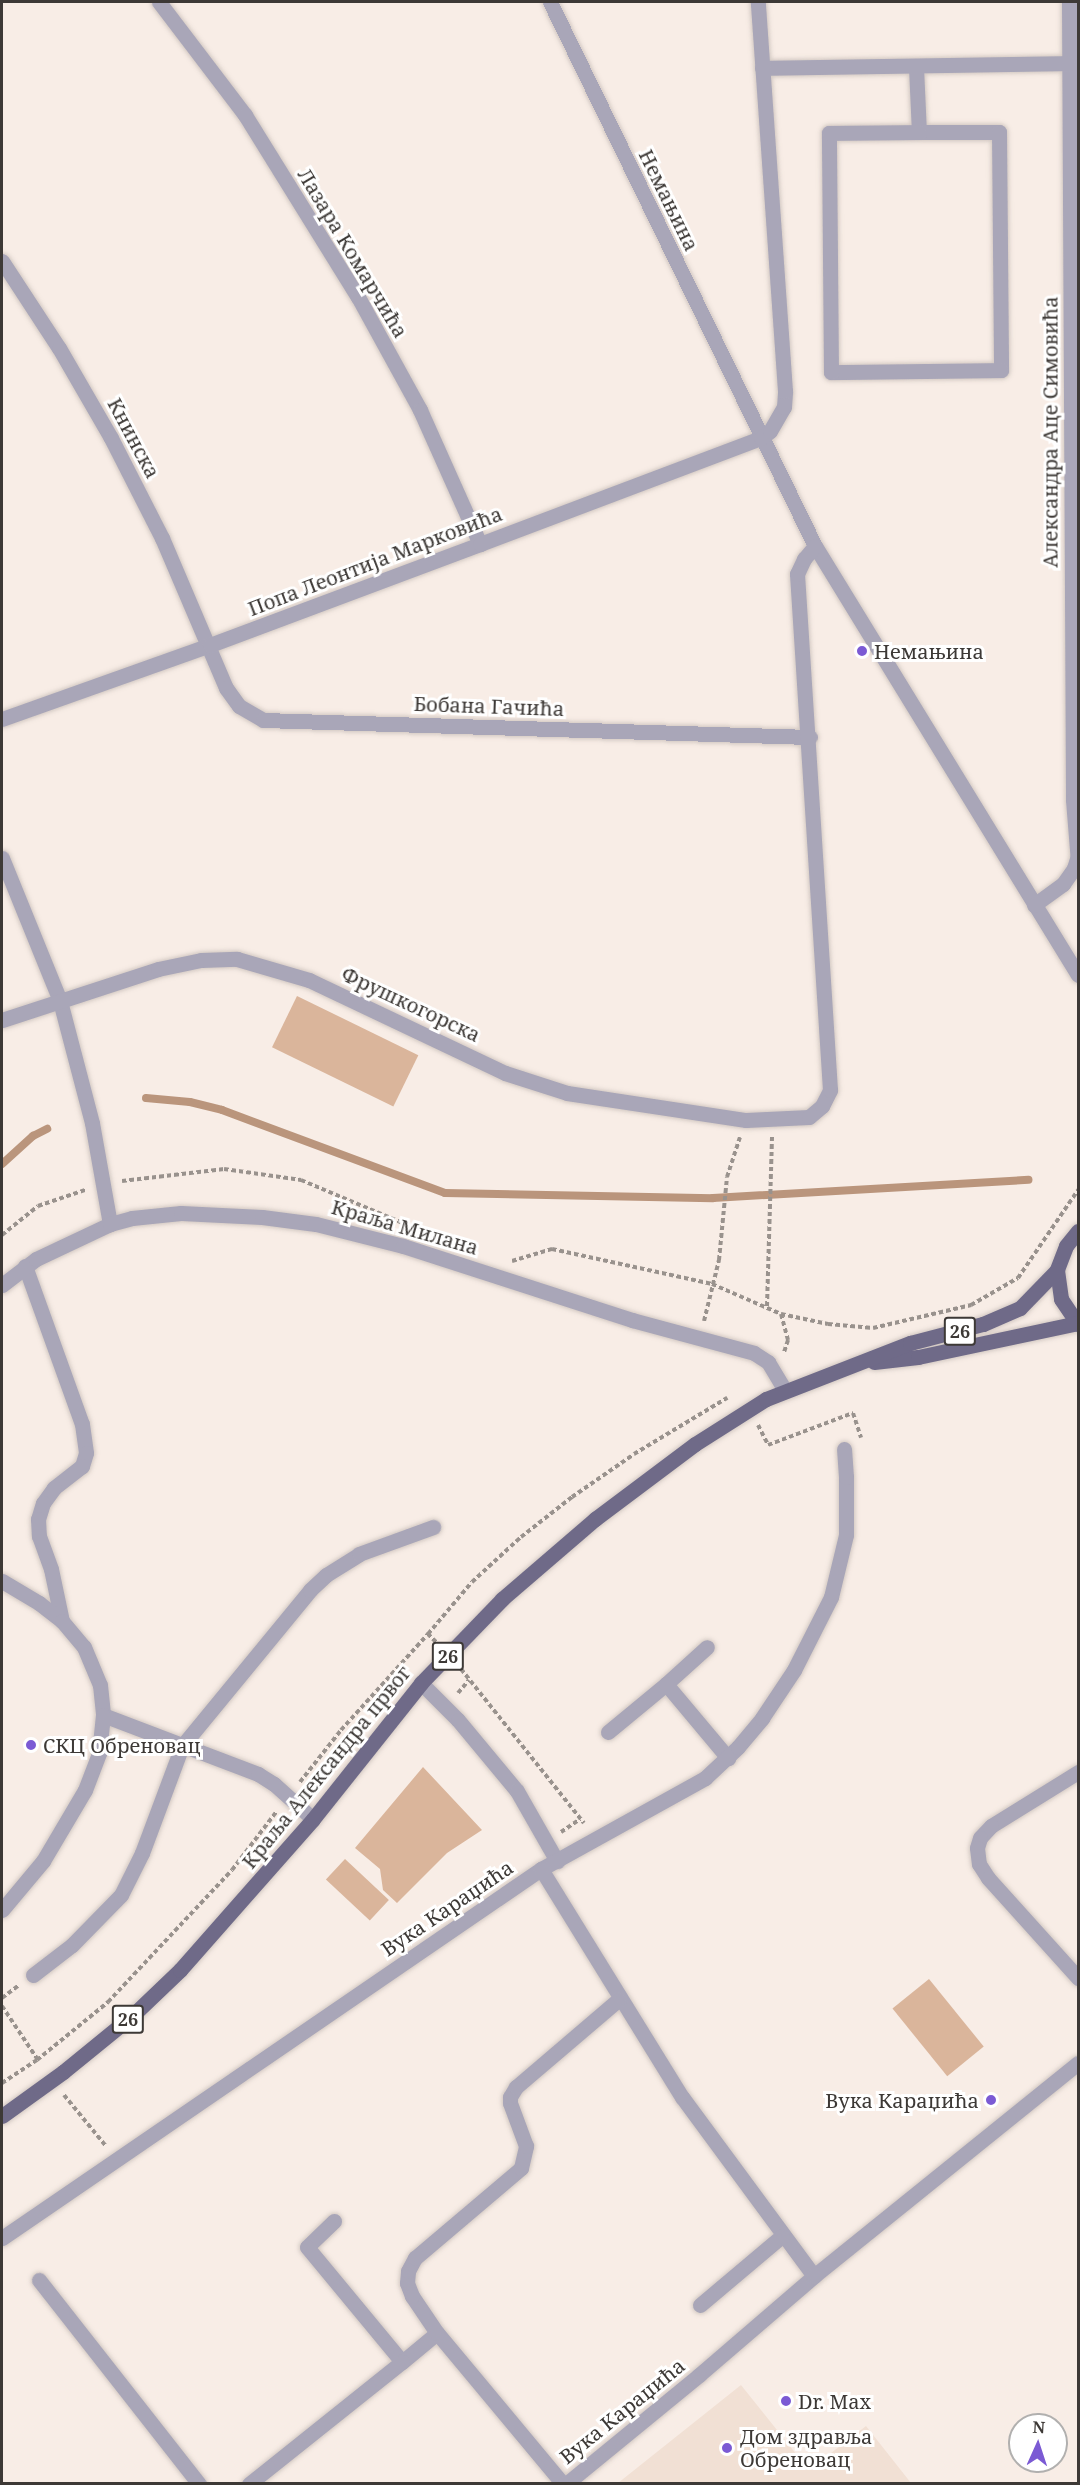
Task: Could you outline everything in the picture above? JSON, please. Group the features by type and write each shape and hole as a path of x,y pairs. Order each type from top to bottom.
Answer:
{"main road":[{"name":"Краља Александра првог","path":"2,2116 57,2076 134,2013 173,1977 313,1819 421,1683 502,1599 556,1551 695,1444 749,1409 785,1390 910,1343 983,1324 1020,1308 1057,1270 1066,1246 1078,1231"},
{"name":"Краља Александра првог","path":"847,1365 918,1357 1078,1323 1061,1299 1057,1270"}],"street":[{"name":"Лазара Комарчића","path":"159,2 245,115 358,297 420,410 480,544"},
{"name":"Немањина","path":"550,2 815,546 1078,975"},
{"path":"758,2 785,391 784,407 778,420 761,438"},
{"name":"Александра Аце Симовића","path":"1069,2 1073,800 1078,859"},
{"path":"762,68 1068,63"},
{"path":"916,67 919,132"},
{"path":"919,132 999,132 1001,370 831,372 829,133 919,132"},
{"name":"Книнска","path":"2,261 59,348 111,438 162,538 210,645"},
{"name":"Попа Леонтија Марковића","path":"2,719 210,645 761,438"},
{"path":"746,1120 808,1117 822,1106 830,1090 810,737 797,574 804,559 815,546"},
{"name":"Бобана Гачића","path":"210,645 226,688 239,706 263,720 810,737"},
{"path":"2,858 60,1001 80,1072 104,1184 110,1224"},
{"path":"1034,905 1063,884 1078,859"},
{"name":"Фрушкогорска","path":"2,1020 158,969 201,960 237,960 309,980 360,1002 505,1073 567,1094 746,1120"},
{"name":"Краља Милана","path":"2,1285 26,1266 70,1240 132,1218 181,1213 262,1217 316,1224 451,1260 632,1320 754,1353 772,1367 785,1390"},
{"path":"26,1266 82,1424 86,1452 82,1466 54,1488 43,1503 38,1519 39,1536 51,1569 62,1622"},
{"path":"541,1869 692,1786 728,1758 762,1718 794,1670 831,1597 846,1535 844,1449"},
{"path":"33,1975 72,1945 120,1895 141,1853 182,1746 310,1590 326,1575 359,1554 434,1527"},
{"path":"2,1581 39,1603 62,1622 84,1647 100,1684 103,1715 99,1753 85,1790 43,1861 2,1910"},
{"path":"608,1732 707,1647"},
{"path":"421,1683 458,1720 517,1791 557,1861"},
{"path":"666,1684 728,1758"},
{"path":"103,1715 258,1774 313,1819"},
{"path":"1078,1772 992,1826 980,1838 977,1848 979,1864 988,1878 1078,1978"},
{"name":"Вука Караџића","path":"2,2238 541,1869 619,1999 682,2097 782,2236 814,2276"},
{"path":"564,2484 437,2333 412,2296 407,2283 408,2271 415,2258 521,2168 526,2146 511,2109 512,2092 619,1999"},
{"name":"Вука Караџића","path":"564,2484 699,2375 814,2276 1078,2063"},
{"path":"334,2221 307,2247 402,2361"},
{"path":"700,2305 782,2236"},
{"path":"39,2280 199,2484"},
{"path":"249,2484 437,2333"}],"path":[{"path":"700,1339 719,1260 727,1177 746,1120"},
{"path":"767,1306 772,1120"},
{"path":"2,1235 38,1206 104,1184 224,1169 301,1180 422,1230"},
{"path":"509,1263 552,1249 712,1284 781,1314 828,1324 873,1328 971,1305 1018,1278 1078,1190"},
{"path":"772,1367 787,1348 788,1340 781,1314"},
{"path":"2,2084 38,2060 108,2002 232,1870 341,1730 472,1582 572,1497 634,1454 731,1396"},
{"path":"749,1409 768,1445 853,1413 863,1446 844,1449"},
{"path":"428,1634 449,1654 596,1838"}],"shaded area":[{"path":"297,996 418,1055 393,1106 272,1047"},
{"path":"423,1767 482,1830 447,1853 397,1903 383,1890 380,1869 355,1848"},
{"path":"345,1859 389,1900 370,1920 326,1879"},
{"path":"929,1979 984,2047 947,2076 892,2009"},
{"name":"Дом здравља Обреновац","path":"741,2385 809,2470 866,2426 911,2483 618,2483"}],"waterway":[{"path":"146,1098 190,1102 222,1110 445,1193 713,1198 1028,1180"},
{"path":"2,1164 33,1136 47,1129"}],"place":[{"name":"Немањина","path":"862,651"},
{"name":"СКЦ Обреновац","path":"31,1745"},
{"name":"Вука Караџића","path":"991,2100"},
{"name":"Dr. Max","path":"786,2401"},
{"name":"Дом здравља Обреновац","path":"727,2448"}]}
